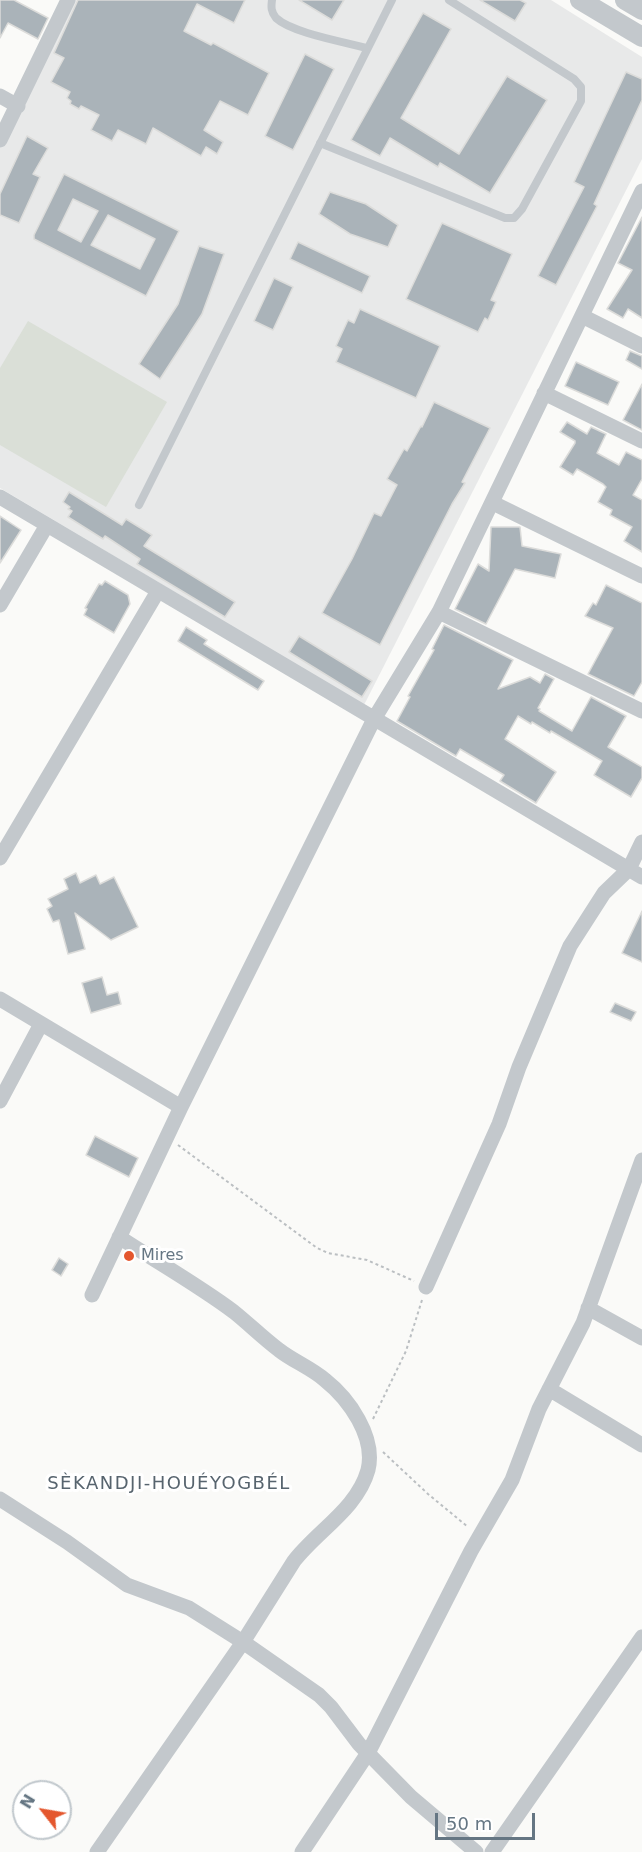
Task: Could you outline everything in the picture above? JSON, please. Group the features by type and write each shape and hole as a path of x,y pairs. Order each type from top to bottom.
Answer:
{"street":[{"path":"0,140 68,0"},
{"path":"580,0 642,37"},
{"path":"625,0 642,10"},
{"path":"0,96 18,106"},
{"path":"92,1295 181,1107 374,719 440,612 544,393 638,210 642,191"},
{"path":"582,316 642,346"},
{"path":"544,393 642,441"},
{"path":"0,497 635,873"},
{"path":"493,503 642,576"},
{"path":"0,605 47,525"},
{"path":"0,858 158,591"},
{"path":"440,612 642,711"},
{"path":"426,1287 499,1124 519,1067 570,946 598,901 635,873 642,842"},
{"path":"0,999 181,1107"},
{"path":"0,1101 41,1024"},
{"path":"302,1852 368,1752 512,1480 538,1409 583,1323 642,1160"},
{"path":"97,1852 243,1642 294,1561 303,1549 348,1505 364,1479 369,1460 366,1435 348,1405 323,1378 279,1350 232,1311 119,1237"},
{"path":"588,1308 642,1338"},
{"path":"549,1389 642,1445"},
{"path":"0,1499 67,1542 127,1585 189,1608 319,1695 349,1732 411,1797 476,1852"},
{"path":"492,1852 642,1637"}],"lane":[{"path":"272,0 271,9 275,17 287,25 368,48"},
{"path":"139,505 392,0"},
{"path":"320,143 505,218 514,218 522,209 581,101 581,87 574,78 449,0"}],"path":[{"path":"167,1137 317,1248 367,1260 426,1287 406,1351 366,1435 465,1526 482,1533"}],"shaded area":[{"path":"72,0 551,0 642,57 642,159 364,705 0,488 0,146"},
{"path":"28,321 167,402 106,507 0,445 0,368"}],"building":[{"path":"0,0 14,0 48,18 38,39 8,23 0,38"},
{"path":"78,0 245,0 234,23 197,4 184,31 211,45 213,43 269,73 248,115 220,101 204,130 223,142 217,154 206,147 201,156 153,128 146,144 118,130 112,141 91,130 99,115 81,106 79,109 70,104 71,101 67,98 70,92 51,82 64,58 54,53"},
{"path":"299,0 344,0 332,20"},
{"path":"480,0 520,0 526,3 515,21"},
{"path":"423,13 451,29 401,118 459,154 507,76 547,100 490,193 440,163 438,167 390,138 380,156 351,140"},
{"path":"305,54 334,69 293,150 265,136"},
{"path":"626,72 642,79 642,100 594,204 597,206 556,285 538,276 584,187 574,182"},
{"path":"27,136 48,148 33,174 40,177 19,223 0,215 0,194"},
{"path":"64,174 179,231 146,296 34,239","holes":["73,199 98,211 81,242 58,230","108,215 155,239 140,269 91,245"]},
{"path":"330,192 366,204 398,225 388,247 350,234 319,214"},
{"path":"642,217 642,318 628,309 623,318 607,309 632,270 618,263"},
{"path":"442,223 512,254 491,300 496,302 488,320 485,318 478,332 406,299"},
{"path":"298,242 370,276 362,293 290,259"},
{"path":"199,246 224,254 202,314 160,379 139,364 178,304"},
{"path":"274,278 293,287 273,330 254,321"},
{"path":"360,309 440,346 416,398 336,362 342,349 336,346 348,320 354,323"},
{"path":"630,351 642,356 642,369 626,360"},
{"path":"576,362 619,382 608,405 565,386"},
{"path":"642,384 642,430 623,420"},
{"path":"434,402 490,428 462,482 465,483 380,645 322,613 374,513 381,516 397,485 387,479 404,449 407,451 422,427"},
{"path":"567,422 587,434 591,427 606,434 597,453 619,465 626,452 642,460 642,479 633,495 642,500 642,552 624,541 632,527 610,515 612,510 598,502 606,487 577,469 573,475 560,467 575,443 560,432"},
{"path":"69,492 122,525 126,519 152,535 144,546 235,602 225,617 137,564 140,559 105,536 103,539 68,517 72,511 63,502"},
{"path":"0,516 21,530 0,563"},
{"path":"491,527 520,527 522,546 561,554 555,578 515,569 486,624 455,609 478,564 489,571"},
{"path":"105,581 128,595 130,604 114,633 84,615 87,609 85,608 99,584 102,585"},
{"path":"606,585 642,603 642,682 634,696 588,674 613,628 585,616 593,603 596,605"},
{"path":"444,625 513,660 498,689 530,677 540,683 545,674 554,679 538,708 539,711 572,731 591,697 626,716 608,747 642,767 642,778 631,797 594,775 602,761 551,731 550,733 518,716 505,739 556,772 536,803 500,781 504,775 460,749 456,756 397,721 434,650 432,649"},
{"path":"186,627 207,640 204,644 264,681 258,690 178,641"},
{"path":"299,636 372,681 362,697 289,652"},
{"path":"76,873 80,883 96,875 100,884 114,877 138,927 111,940 75,913 85,949 68,954 59,920 53,922 47,909 52,906 48,899 68,889 64,879"},
{"path":"642,911 642,962 622,953"},
{"path":"102,977 107,995 118,992 121,1004 91,1013 82,983"},
{"path":"615,1003 636,1012 631,1021 610,1012"},
{"path":"95,1136 138,1158 129,1177 86,1155"},
{"path":"59,1258 68,1264 61,1276 52,1270"}],"place":[{"name":"Mires","path":"129,1256"}],"district":[{"name":"SÈKANDJI-HOUÉYOGBÉL","path":"169,1484"}]}
